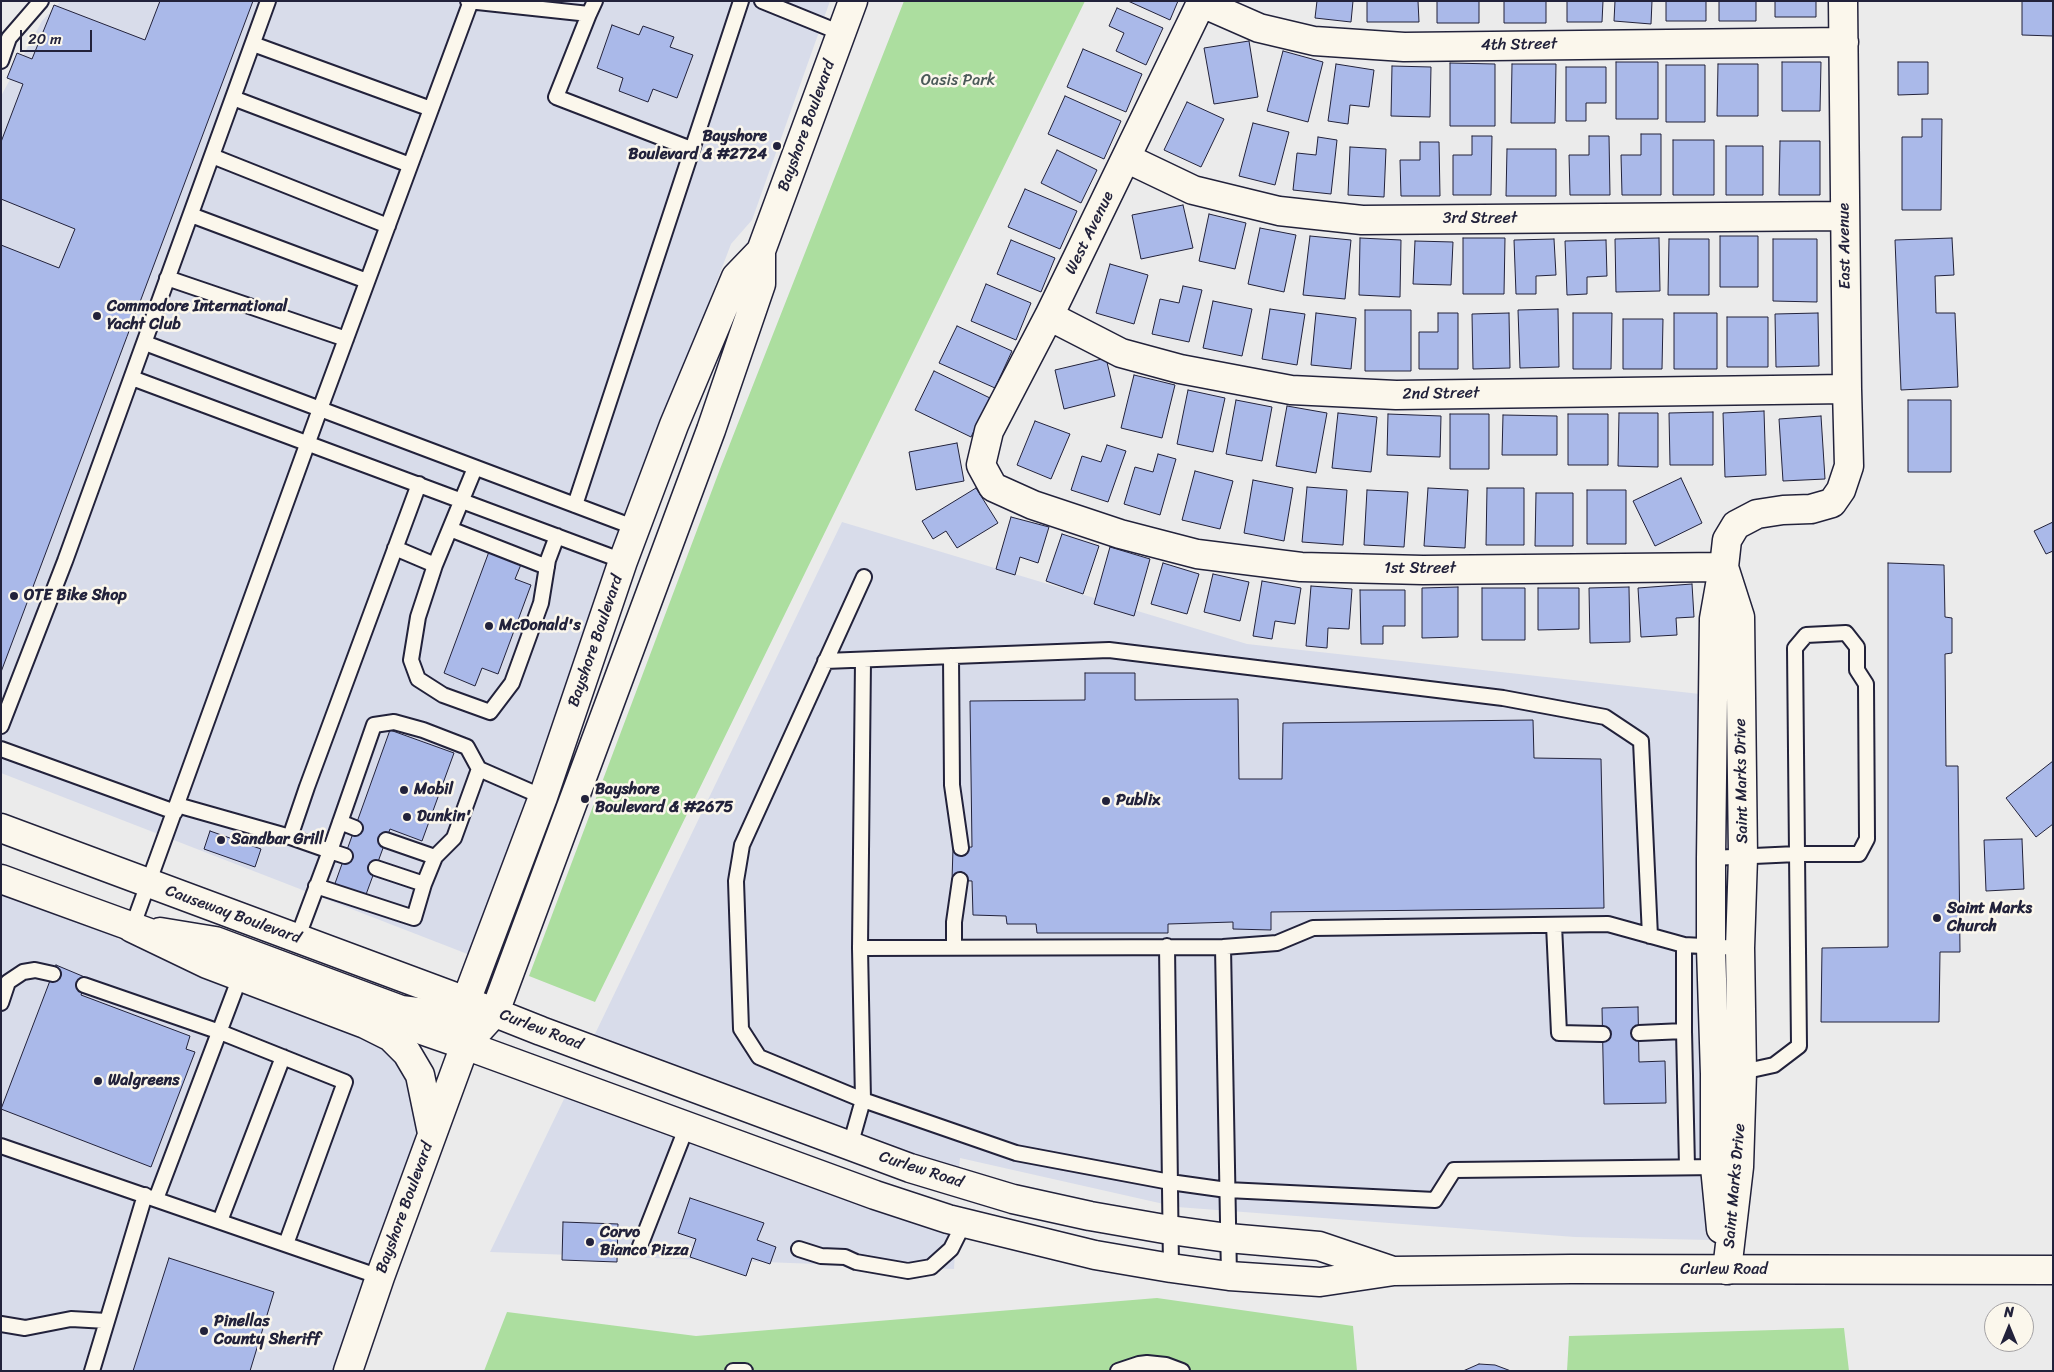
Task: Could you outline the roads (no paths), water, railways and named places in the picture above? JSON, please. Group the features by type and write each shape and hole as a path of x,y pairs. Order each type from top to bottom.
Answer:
{"street":[{"name":"Bayshore Boulevard","path":"465,1045 495,1012 711,430 761,284 761,250 853,1"},
{"name":"East Avenue","path":"1724,566 1727,540 1736,525 1757,514 1783,510 1811,509 1832,503 1841,490 1850,466 1847,389 1843,1"},
{"name":"4th Street","path":"1202,2 1259,28 1324,42 1404,47 1844,42"},
{"name":"West Avenue","path":"980,465 989,431 1049,316 1202,2"},
{"name":"3rd Street","path":"1126,158 1193,190 1279,211 1362,220 1845,216"},
{"name":"Bayshore Boulevard","path":"348,1371 380,1277 465,1045 466,1009 543,797 623,561 674,426 736,277 761,250"},
{"name":"2nd Street","path":"1049,316 1122,353 1180,370 1291,390 1396,395 1847,389"},
{"name":"1st Street","path":"980,465 993,487 1033,505 1120,534 1197,554 1301,567 1414,570 1724,566"},
{"name":"Saint Marks Drive","path":"1724,566 1740,616 1743,857 1740,948 1742,1072 1727,1167"},
{"name":"Saint Marks Drive","path":"1724,566 1714,619 1711,948 1715,1074 1727,1167 1727,1270"},
{"name":"Causeway Boulevard","path":"1,828 297,939 466,1009"},
{"path":"1,879 132,928 211,954 465,1045 504,1044 550,1053 904,1184 1013,1198"},
{"path":"132,928 215,941 401,1010 466,1009"},
{"path":"132,928 207,964 365,1024 391,1037 407,1053 420,1075 432,1133"},
{"name":"Curlew Road","path":"466,1009 495,1012 910,1168 1013,1198 1090,1216 1170,1230 1228,1238 1319,1246 1394,1271"},
{"name":"Curlew Road","path":"465,1045 875,1195 964,1223 1095,1255 1171,1268 1229,1276 1320,1282 1394,1271 1571,1269 2053,1270"}],"lane":[{"path":"1,61 9,38 41,1"},
{"path":"1,726 62,570 268,1"},
{"path":"132,928 320,409 431,110 469,1 589,14"},
{"path":"595,1 556,97 691,149"},
{"path":"575,505 741,1"},
{"path":"762,1 842,33"},
{"path":"252,44 431,110"},
{"path":"233,98 410,165"},
{"path":"212,156 388,226"},
{"path":"191,215 367,281"},
{"path":"168,278 346,339"},
{"path":"144,343 636,528"},
{"path":"132,378 623,561"},
{"path":"475,468 435,564 418,617 411,660 418,679 443,695 490,712 512,683 541,603 547,567 557,536"},
{"path":"290,837 419,484"},
{"path":"450,529 547,567"},
{"path":"395,548 435,564"},
{"path":"864,577 742,845 736,880 741,1029 759,1058 863,1100 1016,1153 1170,1182 1227,1190 1435,1200 1454,1170 1727,1167"},
{"path":"1711,858 1797,854 1859,854 1867,839 1866,684 1857,670 1857,647 1846,634 1806,635 1795,648 1797,854 1799,1046 1774,1065 1742,1072"},
{"path":"825,661 1109,650 1503,698 1605,717 1641,742 1650,936"},
{"path":"951,656 952,785 960,848"},
{"path":"850,1146 863,1100 860,948 862,660"},
{"path":"297,939 374,724 394,722 424,730 468,747 479,769 543,797"},
{"path":"1,749 176,809 290,837 345,856"},
{"path":"316,886 414,918 424,884 435,857 454,838 479,769"},
{"path":"340,822 355,828"},
{"path":"386,840 435,857"},
{"path":"376,868 424,884"},
{"path":"954,947 954,922 960,880"},
{"path":"860,948 1223,947 1277,943 1313,928 1608,924 1684,945 1711,948 1740,948"},
{"path":"1554,925 1559,1033 1603,1034"},
{"path":"1684,945 1684,1031 1688,1167"},
{"path":"1167,946 1171,1268"},
{"path":"1223,947 1229,1276"},
{"path":"1,1003 8,982 23,972 35,970 53,974"},
{"path":"92,1371 107,1321 150,1197 220,1032 240,977"},
{"path":"84,985 220,1032 345,1082 286,1244"},
{"path":"1639,1033 1684,1031"},
{"path":"220,1221 283,1057"},
{"path":"640,1246 687,1126"},
{"path":"1,1146 380,1277"},
{"path":"799,1249 821,1256 845,1257 856,1262 908,1271 931,1267 945,1255 951,1249 964,1223"},
{"path":"1,1324 25,1328 71,1319 107,1321"},
{"path":"1118,1371 1147,1363 1166,1365 1182,1371"},
{"path":"733,1371 745,1371"}],"place":[{"name":"Bayshore Boulevard & #2724","path":"777,146"},
{"name":"Commodore International Yacht Club","path":"97,316"},
{"name":"OTE Bike Shop","path":"14,596"},
{"name":"McDonald's","path":"489,626"},
{"name":"Mobil","path":"404,790"},
{"name":"Bayshore Boulevard & #2675","path":"585,799"},
{"name":"Publix","path":"1106,801"},
{"name":"Dunkin'","path":"407,817"},
{"name":"Sandbar Grill","path":"221,840"},
{"name":"Saint Marks Church","path":"1937,918"},
{"name":"Walgreens","path":"98,1081"},
{"name":"Corvo Bianco Pizza","path":"590,1242"},
{"name":"Pinellas County Sheriff","path":"204,1331"}],"park label":[{"name":"Oasis Park","path":"958,81"}]}
